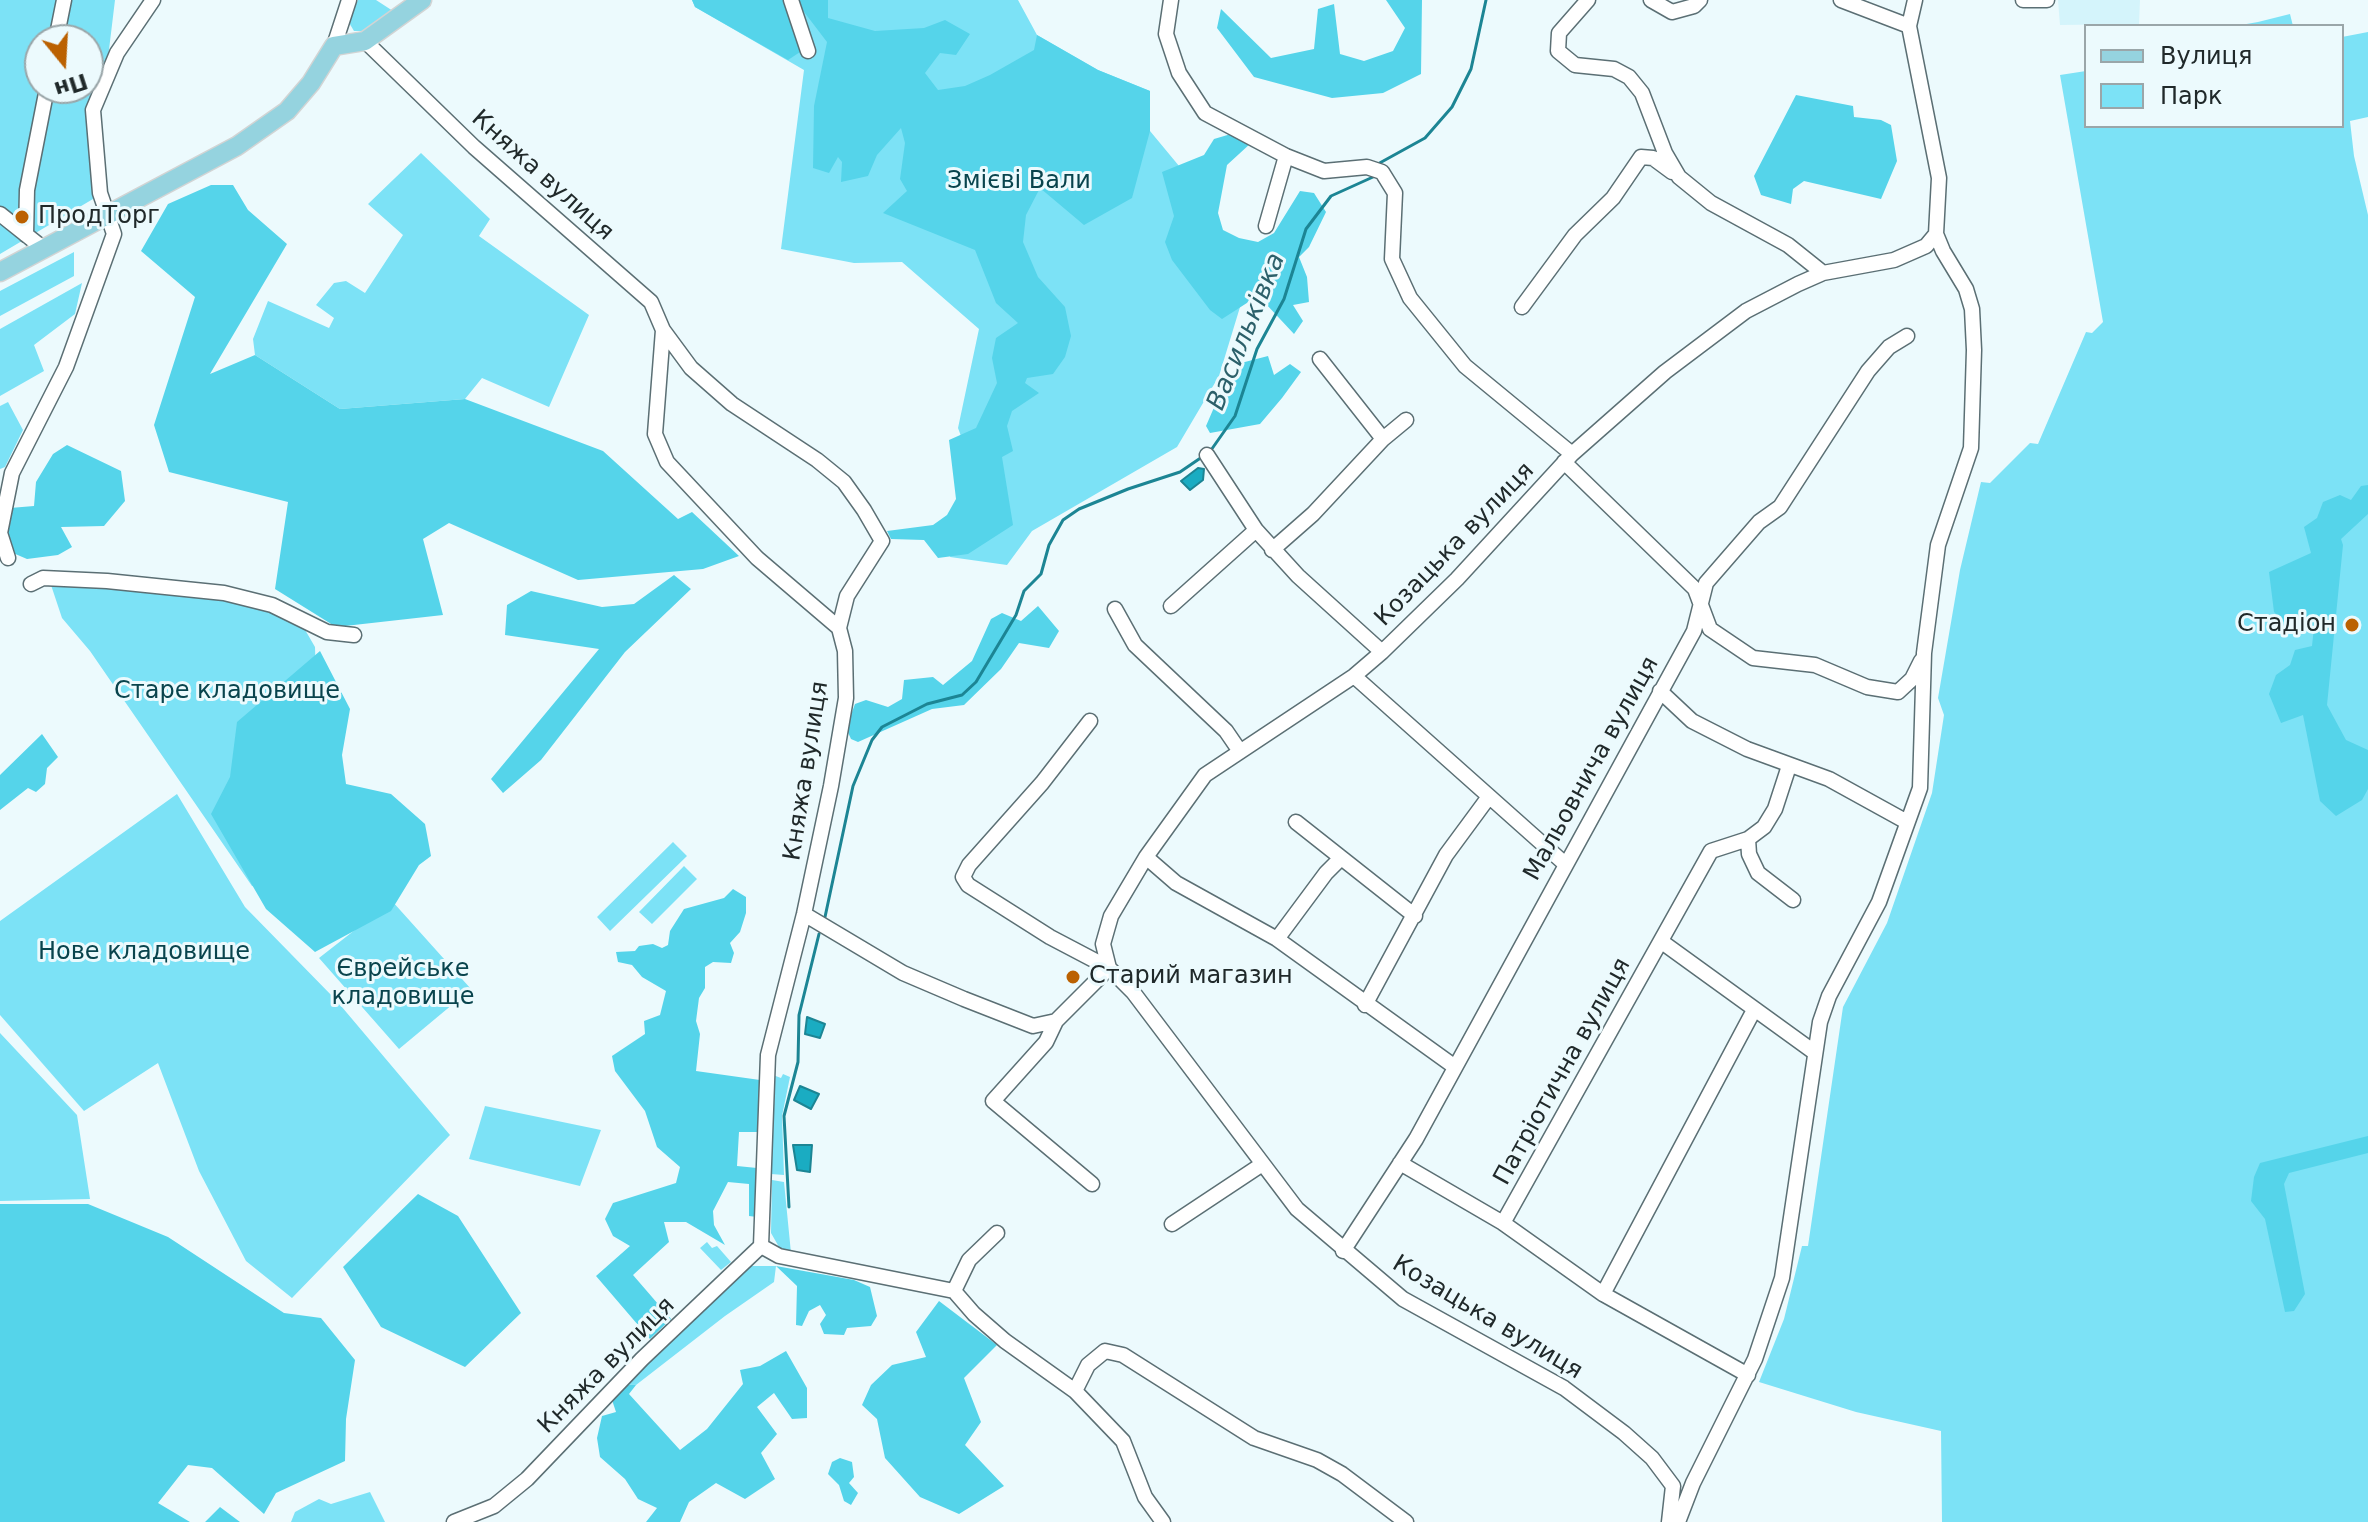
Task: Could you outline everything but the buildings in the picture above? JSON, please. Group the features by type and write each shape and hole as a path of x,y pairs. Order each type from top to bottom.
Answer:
{"main road":[{"path":"0,272 237,146 287,111 311,83 334,46 365,41 422,0"}],"street":[{"path":"59,24 64,0"},
{"path":"8,558 0,533 12,473 66,367 102,276 114,234 100,193 93,110 117,53 153,0"},
{"path":"334,46 349,0"},
{"path":"791,0 808,51"},
{"path":"1171,0 1166,34 1179,73 1192,98 1205,113 1286,156 1324,171 1367,167 1382,172 1395,193 1392,259 1410,298 1465,366 1568,458 1695,589 1710,629 1753,658 1815,665 1867,687 1898,692 1912,679 1924,653"},
{"path":"1588,0 1559,33 1558,51 1575,65 1614,69 1629,77 1642,93 1665,153 1679,177"},
{"path":"1639,0 1655,2 1672,12 1694,6 1700,0"},
{"path":"1841,0 1909,26"},
{"path":"1678,1522 1693,1483 1748,1375 1782,1278 1814,1052 1829,996 1879,902 1920,788 1924,653 1938,545 1971,448 1974,350 1972,309 1966,289 1936,234 1939,178 1909,26 1915,0"},
{"path":"2023,0 2047,0"},
{"name":"Княжа вулиця","path":"365,41 474,147 651,302 663,330 691,368 732,404 817,460 844,482 882,541 847,596 839,628 845,651 846,698 804,914 768,1055 761,1246 642,1359 527,1479 494,1506 454,1522"},
{"path":"26,235 27,190 44,104"},
{"path":"1266,226 1286,156"},
{"path":"1522,307 1575,235 1613,198 1641,157 1653,158 1711,203 1788,245 1823,273"},
{"path":"0,214 44,249"},
{"name":"Козацька вулиця","path":"1673,1486 1652,1458 1564,1388 1403,1299 1297,1209 1133,992 1109,968 1103,944 1111,916 1146,857 1205,775 1354,676 1382,652 1457,579 1568,458 1704,340 1746,311 1823,273 1894,260 1926,246 1936,234"},
{"path":"663,330 655,434 667,462 757,558 839,628"},
{"name":"Мальовнича вулиця","path":"1343,1251 1400,1163 1455,1067 1660,691 1702,611 1701,594 1706,583 1759,522 1780,507 1868,371 1889,347 1907,336"},
{"path":"1320,359 1383,439"},
{"path":"1272,550 1313,514 1383,439 1406,420"},
{"path":"1207,455 1272,550 1382,652"},
{"path":"1171,606 1256,530"},
{"path":"31,584 43,578 224,593 272,605 327,632 354,635"},
{"path":"1115,609 1135,645 1226,731 1239,750"},
{"path":"1354,676 1564,863"},
{"path":"1660,691 1692,721 1789,766 1829,779 1907,822"},
{"path":"1090,721 1042,783 969,865 963,877 968,885 1050,937 1109,968 1056,1021 1046,1042 993,1101 1092,1184"},
{"name":"Патріотична вулиця","path":"1503,1223 1711,851 1748,839 1764,827 1775,809 1789,766"},
{"path":"1365,1005 1446,855 1488,798"},
{"path":"1296,822 1415,916"},
{"path":"1748,839 1749,854 1758,873 1793,900"},
{"path":"1146,857 1176,883 1277,939 1455,1067"},
{"path":"1277,939 1326,873 1341,858"},
{"path":"804,914 903,973 952,994 1033,1026 1056,1021"},
{"name":"Патріотична вулиця","path":"1662,942 1814,1052"},
{"path":"1603,1294 1754,1010"},
{"name":"Патріотична вулиця","path":"1400,1163 1503,1223 1603,1294 1748,1375"},
{"path":"1172,1224 1261,1165"},
{"path":"954,1291 969,1260 997,1233"},
{"path":"761,1246 779,1256 954,1291 974,1314 1005,1341 1075,1391 1123,1441 1145,1497 1163,1522"},
{"path":"1075,1391 1088,1365 1105,1351 1123,1355 1254,1438 1317,1460 1342,1474 1406,1522"},
{"path":"1673,1486 1677,1493 1684,1493 1693,1483"},
{"path":"1669,1522 1673,1486"}],"shaded area":[{"path":"2058,0 2140,0 2139,24 2060,25"},
{"path":"1198,468 1204,469 1203,480 1190,490 1181,481"},
{"path":"807,1017 825,1024 820,1038 805,1034"},
{"path":"800,1086 819,1094 811,1109 794,1100"},
{"path":"793,1145 812,1145 810,1172 797,1170"}],"green space":[{"path":"0,0 115,0 104,68 104,24 24,24 24,104 90,104 93,199 0,254"},
{"path":"358,0 376,0 393,11 364,31 354,31 348,21"},
{"name":"Змієві Вали","path":"692,0 1018,0 1037,35 1098,70 1150,91 1150,131 1189,178 1184,212 1251,271 1219,376 1177,447 1032,531 1007,565 950,557 973,469 958,428 979,329 902,262 854,263 781,249 804,70 695,7"},
{"path":"692,0 795,0 803,50 788,60 695,7"},
{"path":"795,0 828,0 828,18 875,31 924,28 945,20 970,34 956,55 940,53 925,73 938,90 965,86 990,75 1034,50 1037,35 1098,70 1150,91 1150,131 1132,198 1084,225 1040,188 1026,215 1023,242 1038,277 1065,307 1071,336 1065,357 1053,374 1027,378 1025,383 1039,393 1012,411 1007,426 1013,451 1002,457 1013,525 968,554 938,558 924,540 891,539 887,531 933,525 947,515 956,499 949,440 976,428 997,383 992,358 996,338 1018,323 996,303 975,250 883,213 907,191 900,179 905,143 901,128 877,155 868,176 841,182 842,162 838,157 829,173 813,168 814,106 827,42"},
{"path":"1386,0 1422,0 1421,74 1383,93 1332,98 1254,77 1217,28 1221,9 1271,58 1314,49 1318,9 1334,4 1340,54 1364,61 1393,51 1405,28"},
{"path":"2290,14 2292,24 2246,24"},
{"path":"2368,32 2368,117 2350,121 2354,156 2368,215 2368,1522 1942,1522 1941,1431 1856,1412 1759,1382 1784,1319 1802,1246 1808,1246 1843,1007 1887,923 1932,793 1944,715 1938,698 1960,570 1981,482 1990,483 2030,443 2038,444 2086,332 2092,333 2103,322 2060,75 2084,71 2084,128 2344,128 2344,37"},
{"path":"1796,95 1853,106 1854,117 1881,120 1891,125 1897,161 1881,199 1804,181 1793,189 1791,204 1761,195 1754,176"},
{"path":"1241,131 1251,143 1227,165 1218,213 1223,230 1258,242 1274,233 1300,191 1314,193 1326,212 1309,247 1299,257 1307,277 1309,302 1293,305 1303,321 1294,334 1266,304 1250,301 1222,319 1210,310 1172,260 1165,242 1174,216 1162,172 1204,155 1214,139"},
{"path":"421,153 490,219 479,236 589,315 549,407 482,378 465,399 340,409 255,355 253,339 268,301 329,328 334,318 316,305 334,283 346,281 365,293 403,235 368,204"},
{"path":"211,185 233,185 248,210 287,244 210,374 255,355 340,409 465,399 603,451 678,519 692,512 739,556 703,569 578,580 449,523 423,539 443,615 336,627 275,589 288,502 169,472 154,425 195,297 141,251 168,204"},
{"path":"74,252 74,276 0,316 0,291"},
{"path":"82,283 75,314 34,345 44,371 0,396 0,329"},
{"path":"1268,356 1274,375 1290,364 1301,372 1260,424 1210,433 1206,426 1225,382 1241,363"},
{"path":"8,402 23,430 5,467 0,469 0,406"},
{"path":"67,445 121,471 125,501 104,526 61,527 72,547 58,555 27,559 13,553 5,524 10,508 34,506 36,482 53,454"},
{"path":"2368,485 2368,514 2341,539 2343,545 2327,705 2346,740 2368,750 2368,789 2362,800 2336,816 2320,801 2303,715 2281,723 2269,694 2276,675 2290,665 2295,650 2312,646 2314,627 2284,622 2274,612 2269,572 2311,553 2304,527 2317,518 2323,502 2340,495 2351,500 2361,486"},
{"path":"674,575 691,589 625,652 541,760 503,793 491,779 599,649 505,635 507,605 531,591 602,607 634,604"},
{"name":"Старе кладовище","path":"50,582 151,588 273,609 304,628 315,647 318,740 267,888 252,886 90,651 62,618"},
{"path":"1038,606 1059,631 1049,648 1019,643 1001,669 964,705 932,709 858,742 851,739 846,728 855,704 866,700 888,707 902,699 904,680 933,677 943,685 972,661 991,619 1002,613 1021,621"},
{"path":"320,651 350,709 342,755 346,784 391,794 425,824 431,856 419,865 391,911 315,952 266,909 211,814 230,777 237,722"},
{"path":"42,734 58,757 47,768 45,784 36,792 28,788 0,810 0,775"},
{"name":"Нове кладовище","path":"177,794 245,907 336,1000 450,1135 292,1298 246,1261 199,1171 158,1063 84,1111 0,1015 0,921"},
{"path":"673,842 687,856 610,931 597,917"},
{"path":"684,866 697,879 652,924 639,912"},
{"path":"733,889 746,897 746,913 740,932 730,943 734,953 731,963 713,962 705,967 705,988 699,998 696,1021 700,1034 696,1071 760,1080 758,1132 739,1132 737,1166 757,1168 757,1217 749,1216 749,1184 728,1182 713,1211 714,1225 725,1245 686,1222 664,1222 669,1242 633,1275 671,1319 650,1339 596,1276 630,1246 613,1236 605,1219 613,1203 676,1183 680,1167 657,1147 645,1111 615,1071 612,1056 645,1034 644,1021 660,1015 666,991 642,977 632,965 618,962 616,952 635,951 639,946 653,944 662,948 668,945 670,931 684,909 724,898"},
{"name":"Єврейське кладовище","path":"392,901 471,989 399,1049 319,958"},
{"path":"0,1033 77,1115 90,1199 0,1201"},
{"path":"783,1074 790,1077 782,1116 784,1175 771,1174 773,1075 781,1078"},
{"path":"485,1106 601,1130 580,1186 469,1159"},
{"path":"2368,1136 2368,1153 2289,1173 2284,1184 2305,1294 2294,1311 2285,1312 2265,1219 2251,1201 2254,1177 2260,1163"},
{"path":"772,1180 784,1182 791,1253 779,1247 771,1233"},
{"path":"418,1194 458,1216 521,1313 465,1367 381,1327 343,1267"},
{"path":"0,1204 88,1204 168,1237 284,1313 321,1318 355,1360 346,1419 345,1461 276,1493 264,1514 212,1468 188,1465 158,1503 190,1522 0,1522"},
{"path":"707,1242 712,1248 717,1246 731,1262 721,1270 700,1248"},
{"path":"749,1266 776,1266 774,1282 636,1385 622,1384"},
{"path":"776,1266 854,1280 870,1287 877,1316 871,1326 847,1328 844,1335 824,1334 820,1324 826,1315 820,1305 809,1311 802,1326 796,1325 797,1286"},
{"path":"939,1301 997,1345 964,1378 981,1422 965,1445 1004,1486 959,1514 920,1497 885,1458 877,1419 862,1405 871,1385 892,1365 926,1357 916,1332"},
{"path":"786,1351 807,1388 807,1418 792,1419 774,1393 757,1407 777,1434 761,1453 775,1479 745,1499 716,1483 689,1502 680,1522 646,1522 657,1508 638,1499 625,1479 600,1457 597,1438 602,1416 616,1412 611,1397 622,1384 636,1385 629,1394 680,1450 707,1429 743,1384 740,1370 760,1366"},
{"path":"840,1458 852,1462 854,1477 849,1483 858,1493 851,1505 844,1501 839,1485 828,1474 832,1462"},
{"path":"370,1492 385,1522 291,1522 295,1512 319,1499 331,1504"},
{"path":"220,1507 240,1522 205,1522"}],"waterway":[{"name":"Васильківка","path":"1376,165 1425,138 1452,107 1471,69 1486,0"},
{"name":"Васильківка","path":"1209,453 1235,416 1257,349 1284,299 1306,229 1331,196 1373,177"},
{"name":"Васильківка","path":"825,917 853,786 872,740 882,727 927,704 962,695 976,682 1016,615 1024,591 1041,574 1049,545 1063,520 1079,509 1180,472 1202,457"},
{"name":"Васильківка","path":"789,1207 784,1116 798,1062 799,1015 819,934"}],"place":[{"name":"ПродТорг","path":"22,217"},
{"name":"Стадіон","path":"2352,625"},
{"name":"Старий магазин","path":"1073,977"}]}
